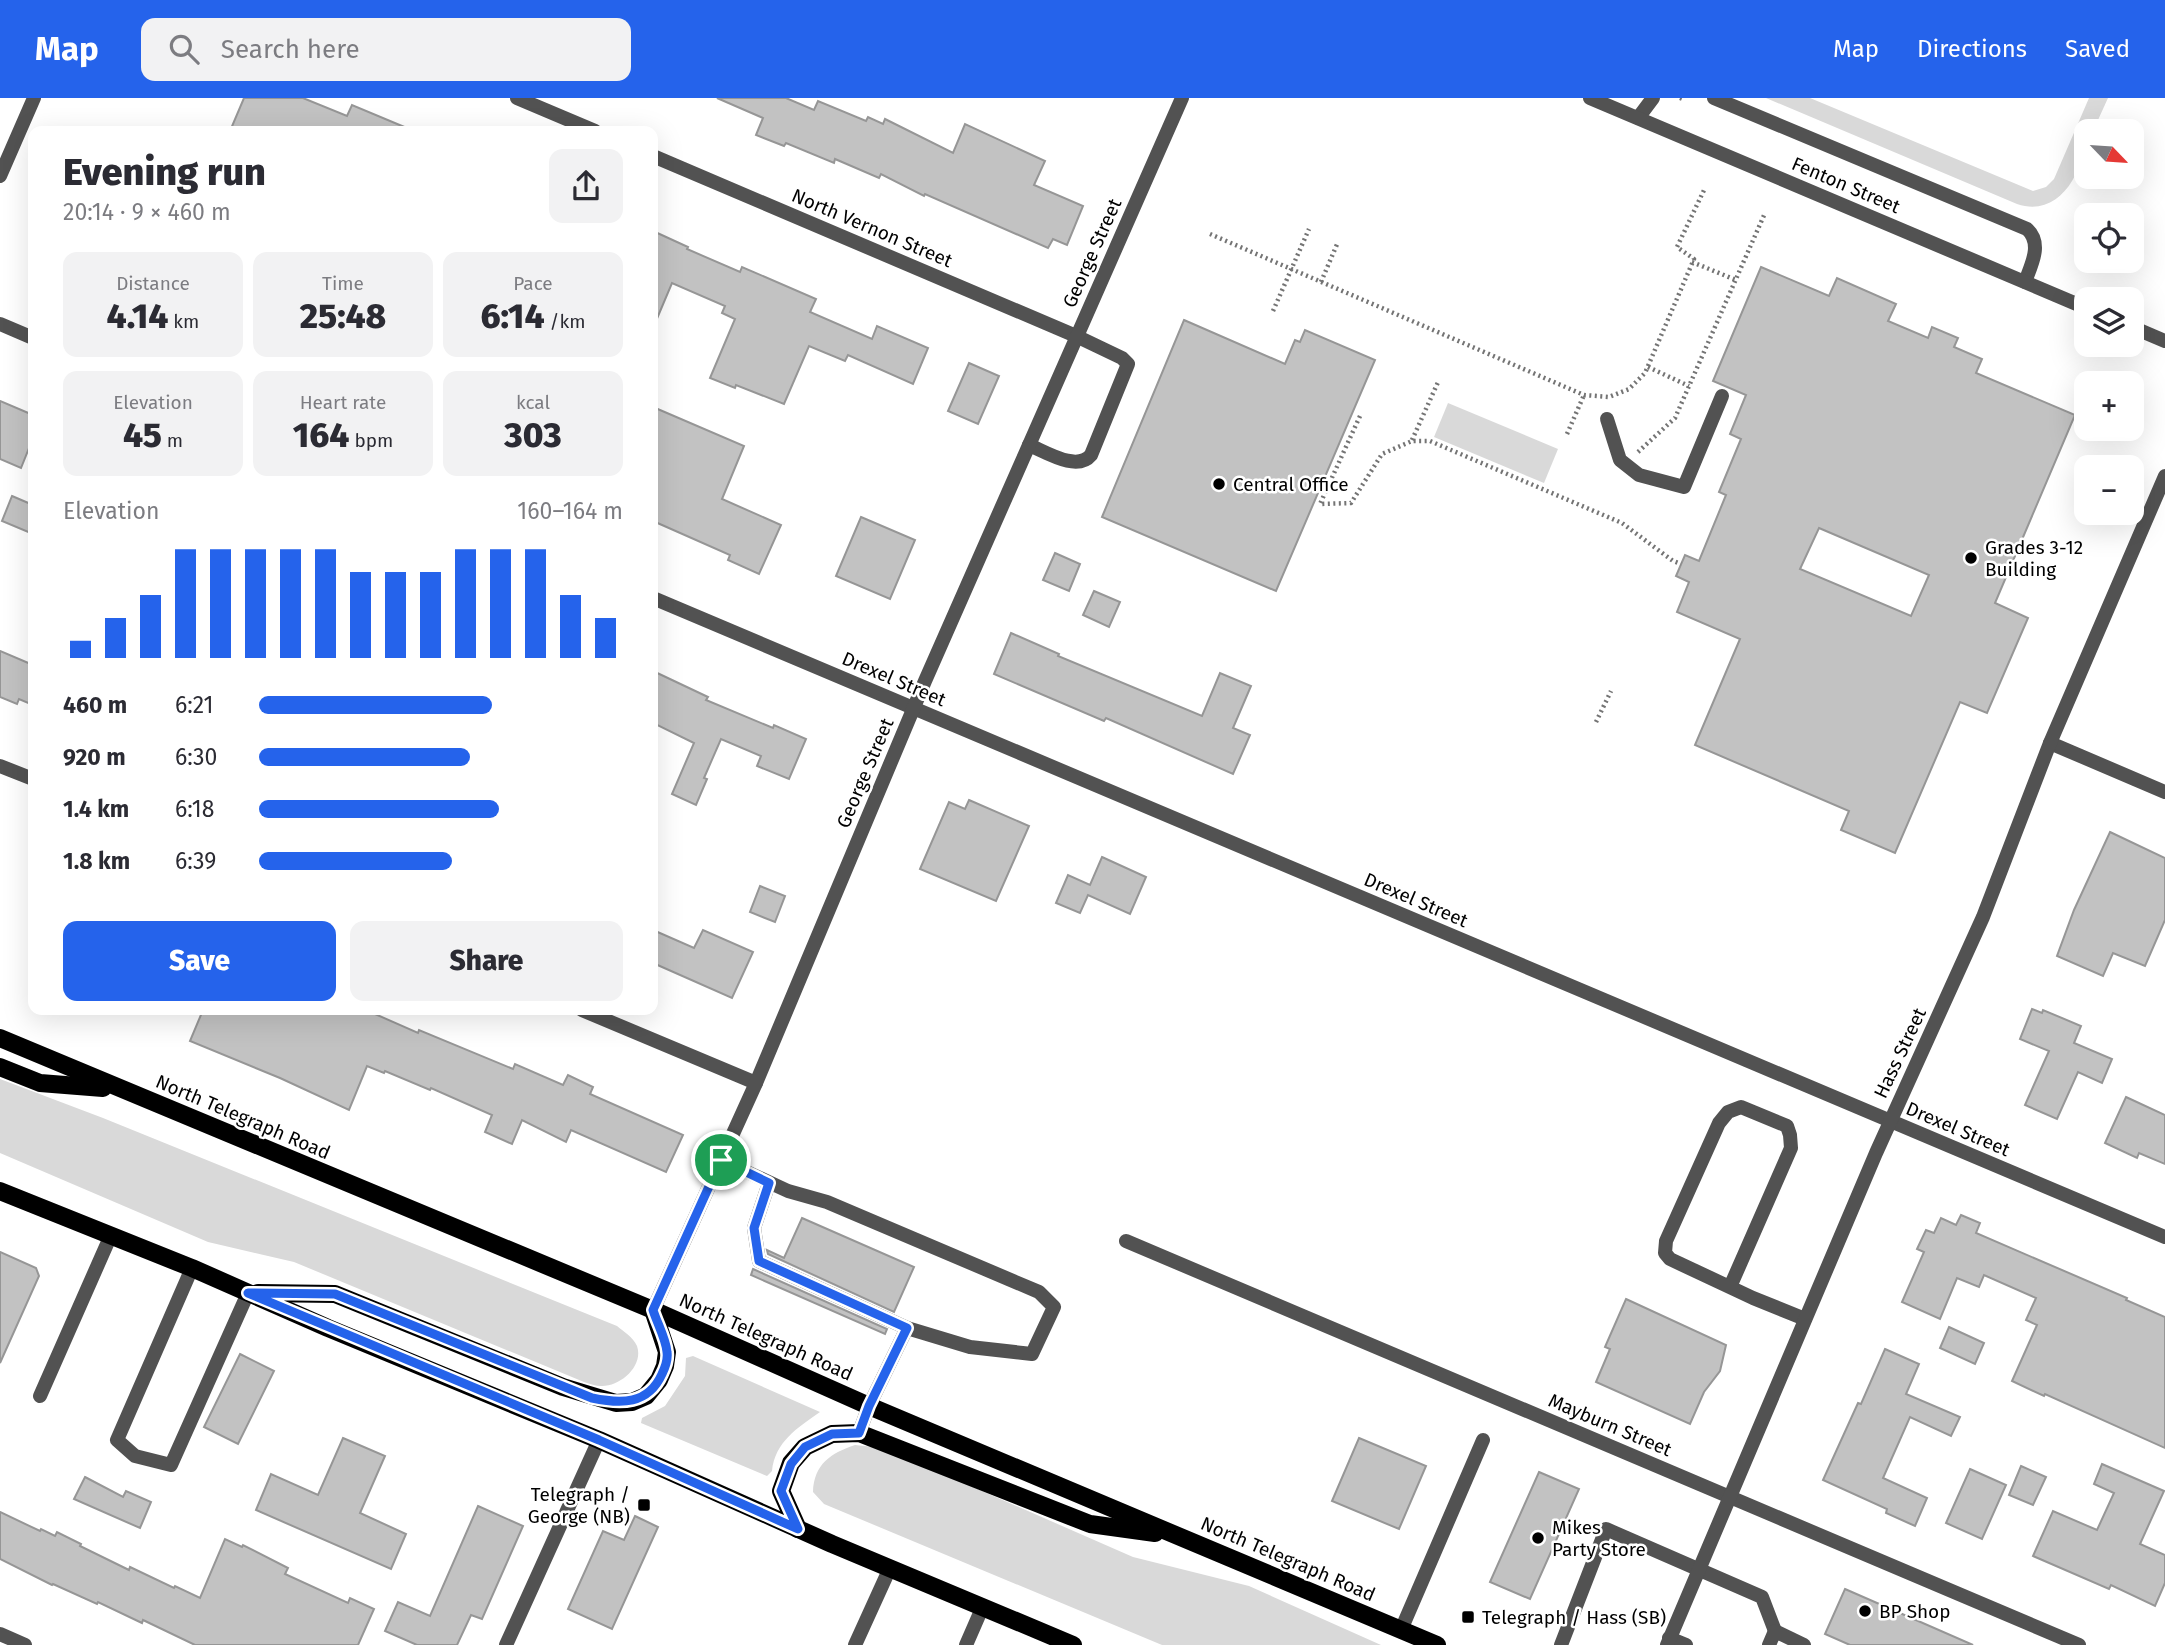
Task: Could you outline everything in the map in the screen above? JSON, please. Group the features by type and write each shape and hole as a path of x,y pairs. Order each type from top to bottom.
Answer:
{"main road":[{"name":"North Telegraph Road","path":"0,1038 653,1310 869,1406 1437,1645"},
{"path":"0,1067 40,1083 121,1089"},
{"path":"0,1191 192,1268 599,1440 798,1529 983,1606 1053,1641 1073,1645"},
{"path":"248,1293 335,1294 563,1387 616,1403 632,1402 646,1396 659,1380 665,1366 667,1352 653,1310"},
{"path":"798,1529 781,1491 791,1464 805,1447 832,1434 859,1433 1090,1524 1180,1536"}],"street":[{"path":"0,176 34,98"},
{"path":"517,98 583,126"},
{"name":"George Street","path":"653,1310 756,1083 914,708 1182,98"},
{"name":"Fenton Street","path":"1590,98 2074,303"},
{"path":"1638,118 1653,98"},
{"path":"1714,98 2027,229 2034,235 2035,249 2025,282"},
{"name":"North Vernon Street","path":"658,158 1076,336 1122,358 1128,364 1091,454 1083,462 1076,463 1029,445"},
{"path":"0,324 28,336"},
{"path":"2144,332 2165,341"},
{"path":"1607,419 1620,460 1639,475 1684,487 1723,396"},
{"name":"Hass Street","path":"1668,1642 1890,1121 1983,917 2050,743 2165,475"},
{"name":"Drexel Street","path":"658,600 2165,1237"},
{"path":"2050,743 2165,792"},
{"path":"0,765 28,777"},
{"path":"594,1015 756,1083"},
{"path":"1730,1287 1791,1148 1787,1126 1741,1107 1728,1112 1719,1122 1666,1241 1665,1253 1670,1259 1753,1298 1805,1319"},
{"path":"721,1160 788,1191 827,1202 1039,1292 1055,1307 1032,1354 970,1347 907,1328 759,1261 754,1228 769,1183"},
{"path":"40,1396 111,1236"},
{"name":"Mayburn Street","path":"1126,1241 2079,1645"},
{"path":"192,1268 117,1440 135,1456 171,1465 248,1293"},
{"path":"859,1433 869,1406 907,1328"},
{"path":"506,1645 599,1440"},
{"path":"1401,1630 1483,1440"},
{"path":"1561,1645 1606,1529 1762,1598 1772,1638 1804,1645"},
{"path":"855,1645 890,1568"},
{"path":"966,1645 983,1606"},
{"path":"0,1634 25,1645"},
{"path":"1668,1642 1685,1645"}],"path":[{"path":"1210,234 1584,395 1609,397 1629,389 1648,367 1694,259 1677,247 1705,187"},
{"path":"1637,452 1675,418 1765,214"},
{"path":"1273,311 1309,229"},
{"path":"1321,282 1338,242"},
{"path":"1692,262 1735,280"},
{"path":"1648,367 1689,386"},
{"path":"1412,441 1439,380"},
{"path":"1566,434 1584,395"},
{"path":"1360,416 1320,505 1351,503 1382,454 1412,441 1430,441 1622,523 1673,561 1681,564"},
{"path":"1596,722 1611,691"}],"shaded area":[{"path":"1766,98 1810,98 2033,191 2046,187 2054,179 2074,133 2074,177 2068,187 2046,204 2033,207 2017,204"},
{"path":"2089,98 2108,98 2098,119 2080,119"},
{"path":"1448,403 1558,449 1544,483 1434,437"},
{"path":"0,1079 617,1326 628,1334 637,1346 634,1368 616,1383 601,1386 586,1383 294,1262 208,1242 0,1153"},
{"path":"693,1356 820,1412 795,1430 782,1444 772,1471 767,1476 641,1423 642,1418 665,1406 685,1376 686,1358"},
{"path":"855,1445 884,1448 1133,1557 1249,1586 1381,1645 1162,1645 824,1504 813,1492 820,1467 831,1456"}],"building":[{"path":"244,98 303,98 347,116 352,105 402,126 232,126"},
{"path":"717,98 786,98 814,110 818,101 866,121 868,117 883,124 885,119 953,153 965,124 1045,161 1034,185 1083,206 1067,245 1053,239 1048,248 925,194 924,196 881,174 879,178 835,159 834,163 786,143 784,146 756,135 763,118"},
{"path":"658,233 740,272 742,267 816,299 810,312 872,339 877,326 928,348 913,384 848,355 845,361 809,346 784,404 710,378 735,319 722,313 725,306 672,283 658,316"},
{"name":"Grades 3-12 Building","path":"1761,267 1829,296 1837,278 1896,304 1888,321 1928,338 1932,327 1958,338 1954,347 1982,359 1976,373 2074,415 1995,603 2028,618 1987,713 1960,702 1895,853 1841,830 1849,811 1695,745 1740,639 1677,612 1689,582 1676,576 1685,555 1699,561 1726,495 1719,492 1741,439 1730,434 1746,395 1713,381","holes":["1819,528 1929,575 1911,616 1800,569"]},
{"name":"Central Office","path":"1184,320 1285,364 1295,340 1300,342 1305,330 1375,360 1276,591 1102,517"},
{"path":"969,363 999,376 978,424 948,411"},
{"path":"0,401 28,413 28,450 21,468 0,459"},
{"path":"658,409 744,446 722,499 781,525 759,574 728,560 730,555 658,523"},
{"path":"12,496 28,503 28,532 2,521"},
{"path":"861,517 915,540 890,599 836,576"},
{"path":"1055,553 1080,564 1069,591 1043,580"},
{"path":"1094,591 1120,602 1109,627 1083,615"},
{"path":"1011,633 1059,654 1058,656 1202,716 1220,673 1251,686 1233,728 1250,735 1233,774 1106,718 1104,721 994,674"},
{"path":"0,651 28,663 28,703 19,699 17,704 0,697"},
{"path":"658,673 708,697 706,700 806,739 789,779 757,766 761,756 721,739 696,805 672,794 694,743 658,725"},
{"path":"969,800 1029,826 996,901 920,869 949,802 965,809"},
{"path":"2110,832 2165,858 2165,920 2145,966 2113,953 2103,976 2057,956 2074,910"},
{"path":"1102,857 1146,877 1130,914 1088,895 1080,913 1056,903 1068,875 1090,885"},
{"path":"760,886 785,896 775,922 750,912"},
{"path":"703,930 753,952 732,998 658,965 658,932 694,948"},
{"path":"2032,1009 2042,1013 2043,1010 2081,1026 2074,1043 2112,1059 2102,1083 2078,1072 2057,1119 2025,1105 2049,1051 2020,1039"},
{"path":"201,1015 377,1015 513,1069 515,1064 563,1085 568,1075 593,1087 590,1094 683,1135 666,1172 571,1130 566,1142 522,1120 512,1144 485,1132 492,1115 385,1071 384,1073 367,1066 349,1110 190,1041"},
{"path":"2126,1097 2165,1115 2165,1164 2139,1153 2137,1158 2105,1143"},
{"path":"1961,1215 1980,1223 1976,1233 2165,1317 2165,1448 2012,1381 2037,1325 2026,1320 2036,1298 1984,1275 1979,1287 1957,1278 1940,1319 1902,1302 1924,1252 1917,1249 1926,1230 1934,1233 1941,1218 1956,1225"},
{"path":"802,1218 914,1267 894,1312 768,1254 767,1250 784,1258"},
{"path":"0,1252 36,1268 39,1276 0,1363"},
{"path":"753,1269 887,1329 885,1334 751,1275"},
{"path":"1626,1299 1726,1345 1720,1371 1704,1392 1690,1424 1596,1382 1610,1349 1605,1347"},
{"path":"1949,1327 1984,1343 1975,1364 1940,1348"},
{"path":"1885,1349 1919,1364 1906,1394 1960,1417 1951,1436 1910,1417 1883,1478 1927,1498 1915,1526 1886,1513 1887,1509 1823,1480"},
{"path":"240,1354 274,1371 238,1444 204,1427"},
{"path":"343,1438 385,1456 360,1513 406,1534 391,1569 256,1510 271,1474 318,1495"},
{"path":"1359,1438 1426,1466 1399,1529 1332,1501"},
{"path":"2102,1464 2164,1491 2140,1544 2165,1555 2165,1583 2155,1606 2111,1585 2109,1589 2033,1556 2053,1511 2097,1530 2114,1493 2094,1484"},
{"path":"2021,1466 2046,1477 2033,1505 2009,1495"},
{"path":"1970,1469 2006,1485 1982,1539 1946,1523"},
{"path":"1539,1472 1579,1489 1530,1599 1490,1582"},
{"path":"85,1477 123,1497 126,1491 151,1502 140,1528 74,1499"},
{"path":"478,1506 523,1526 482,1619 471,1615 457,1645 417,1645 385,1631 398,1602 430,1616"},
{"path":"0,1512 40,1531 41,1529 55,1536 57,1532 129,1570 130,1567 200,1598 225,1539 288,1568 285,1574 348,1603 350,1598 374,1609 358,1645 195,1645 143,1620 142,1623 98,1602 97,1604 52,1585 0,1559"},
{"path":"635,1516 658,1527 612,1629 568,1609 603,1531 624,1540"},
{"name":"BP Shop","path":"1845,1589 1973,1645 1850,1645 1825,1634"}],"place":[{"name":"Central Office","path":"1219,484"},
{"name":"Grades 3-12 Building","path":"1971,558"},
{"name":"Telegraph / George (NB)","path":"644,1505"},
{"name":"Mikes Party Store","path":"1538,1538"},
{"name":"BP Shop","path":"1865,1611"},
{"name":"Telegraph / Hass (SB)","path":"1468,1617"}],"route":[{"path":"721,1160 769,1183 754,1228 759,1261 907,1328 869,1406 859,1433 832,1434 805,1447 791,1464 781,1491 798,1529 599,1440 248,1293 335,1294 592,1398 616,1403 632,1402 646,1396 659,1380 665,1366 667,1352 653,1310 721,1160"}]}
